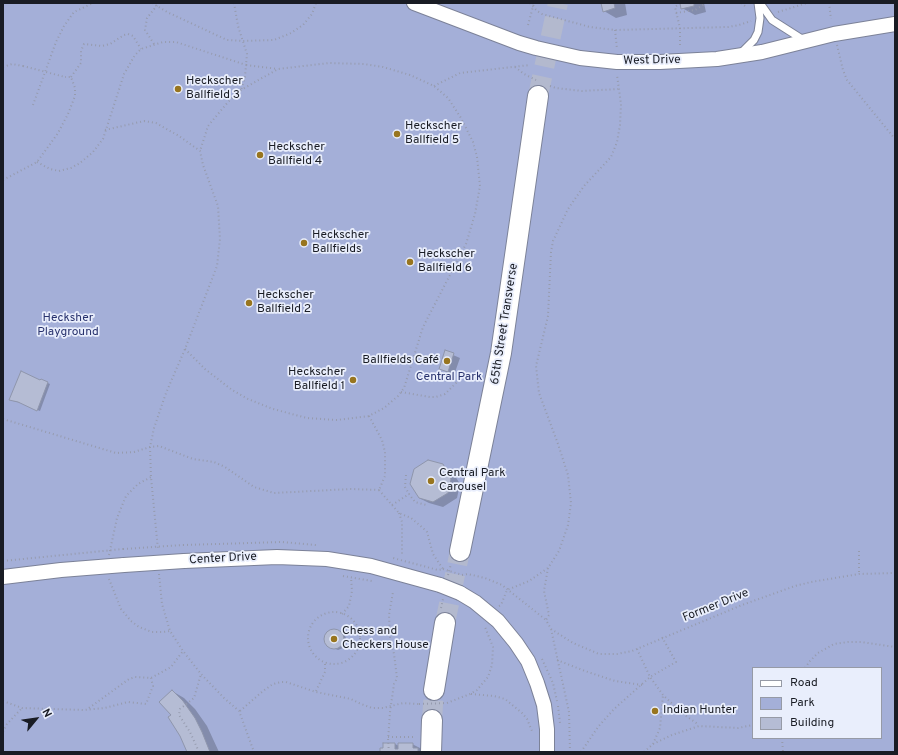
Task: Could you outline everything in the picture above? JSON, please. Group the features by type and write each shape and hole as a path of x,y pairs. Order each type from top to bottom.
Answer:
{"main road":[{"name":"65th Street Transverse","path":"460,551 501,353 543,88"},
{"path":"440,697 445,622"},
{"path":"431,752 432,720"}],"street":[{"name":"West Drive","path":"414,3 530,47 580,58 617,62 678,62 739,56 841,33 895,24"},
{"name":"Center Drive","path":"3,577 61,570 184,561 277,557 327,559 371,566 440,585 460,593 491,614"},
{"path":"491,614 516,643 525,657 535,678 544,705 547,728 547,752"}],"lane":[{"path":"759,3 772,20 805,41"},
{"path":"739,56 754,40 758,32 760,18 759,3"}],"path":[{"path":"33,105 56,42 64,26 74,12 92,3"},
{"path":"152,3 158,4 167,12 227,40 243,42 274,40 291,32 303,25 312,14 316,3"},
{"path":"234,3 247,54 245,77 241,90"},
{"path":"530,3 542,14 590,27 615,30 732,26 745,24"},
{"path":"528,25 534,3"},
{"path":"680,3 675,7 680,28 680,46"},
{"path":"676,13 695,10 706,3"},
{"path":"740,3 745,6"},
{"path":"786,10 807,3"},
{"path":"829,3 831,19"},
{"path":"154,44 145,30 147,18 158,4"},
{"path":"470,694 485,683 492,665 493,647 484,626 491,614 501,605 507,590 529,582 548,568 559,551 565,536 570,515 571,503 568,475 543,405 537,380 536,366 548,316 550,252 558,229 568,209 589,180 611,157 617,142 620,125 620,104 615,30"},
{"path":"71,77 81,63 81,50 84,44 102,46 110,44 128,34 133,36 141,48"},
{"path":"836,41 847,80 895,139"},
{"path":"38,162 50,169 59,171 71,168 80,163 93,152 103,139 124,74 135,55 141,48 163,42 176,42 246,64 278,69 329,63 364,64 399,71 434,86 448,98 461,118 473,142 477,157 480,186 475,214 466,244 423,327 404,388 401,392 384,408 369,416 337,420 307,418 273,409 248,399 232,390 205,369 185,349"},
{"path":"3,67 12,64 65,77 71,77"},
{"path":"434,86 460,73 530,65"},
{"path":"515,67 543,88 582,91 618,89"},
{"path":"158,543 151,478 150,447 154,428 166,393 214,276 218,259 220,239 218,206 210,180 203,165 200,151 208,126 228,102 241,90 278,69"},
{"path":"3,180 38,162 58,133 73,105 75,88 71,77"},
{"path":"105,130 144,120 156,123 179,136 200,151"},
{"path":"401,392 436,397 445,394 458,382"},
{"path":"369,416 382,440 385,452 385,476 379,490"},
{"path":"3,419 116,453 134,452 159,446 193,459 214,462 225,467 254,487 274,493 351,489 379,490 399,513 402,522 402,554"},
{"path":"406,476 405,487 409,494 415,502 426,505"},
{"path":"392,504 409,494"},
{"path":"399,513 411,518 423,528 429,537 433,554 443,569 462,575 468,574 485,578 502,585 546,620 551,629 569,712 570,752"},
{"path":"3,561 123,549 183,545"},
{"path":"859,551 859,574"},
{"path":"546,620 549,615 544,590 548,568"},
{"name":"Former Drive","path":"551,629 573,643 599,654 617,654 637,649 742,604 795,586 859,574 895,573"},
{"path":"342,614 349,606 352,591 351,577"},
{"path":"159,578 162,604 170,630 182,651 201,674 239,711 254,752"},
{"path":"389,752 388,737 391,707 394,684 397,678 390,638 389,615 392,592"},
{"path":"335,612 342,614 350,618 356,624 360,639 359,648 355,655 341,664 324,663 312,652 309,645 308,637 310,629 319,617 327,613 335,612"},
{"path":"581,752 598,727 614,709 650,676 676,662 662,637"},
{"path":"806,667 818,654 834,644 842,642 861,642 895,647"},
{"path":"637,649 650,676 663,695 682,714 700,726"},
{"path":"88,709 129,679 135,677 151,678 171,667 182,651"},
{"path":"557,660 609,679 626,683 642,684"},
{"path":"316,692 325,672 324,663"},
{"path":"199,752 190,732 179,714 180,709 194,698 201,674"},
{"path":"3,701 22,708 88,709 105,708 128,702 146,704 153,686 151,678"},
{"path":"239,711 273,684 286,682 316,692 350,699 372,708 391,707 403,703 420,704 440,697 470,694 494,696 505,700 522,713 527,719 532,730"},
{"path":"653,744 660,728 663,695"},
{"path":"3,732 7,724 22,708"},
{"path":"644,752 653,744 672,735 700,726 738,728 752,725"},
{"path":"388,737 413,737"},
{"path":"782,739 783,752"}],"green space":[{"name":"Central Park","path":"3,3 895,3 895,752 3,752"}],"building":[{"path":"601,3 614,3 615,8 603,12"},
{"path":"680,3 694,3 694,6 681,9"},
{"name":"Ballfields Café","path":"445,350 454,353 448,372 439,369"},
{"path":"21,371 48,382 37,411 18,402 9,400"},
{"name":"Central Park Carousel","path":"428,460 443,464 451,479 448,493 433,502 419,498 410,484 414,469"},
{"name":"Chess and Checkers House","path":"334,629 341,632 344,639 341,646 334,649 327,646 324,639 327,632"},
{"path":"172,690 183,701 195,718 210,752 187,752 180,736 168,717 171,715 159,702"},
{"path":"383,743 395,743 395,749 398,749 398,743 413,743 413,748 418,748 418,752 380,752 380,748 383,748"}],"tunnel":[{"path":"538,96 558,3"},
{"path":"445,623 460,551"},
{"path":"432,720 434,690"}],"place":[{"name":"Heckscher Ballfield 3","path":"178,89"},
{"name":"Heckscher Ballfield 5","path":"397,134"},
{"name":"Heckscher Ballfield 4","path":"260,155"},
{"name":"Heckscher Ballfields","path":"304,243"},
{"name":"Heckscher Ballfield 6","path":"410,262"},
{"name":"Heckscher Ballfield 2","path":"249,303"},
{"name":"Ballfields Café","path":"447,361"},
{"name":"Heckscher Ballfield 1","path":"353,380"},
{"name":"Central Park Carousel","path":"431,481"},
{"name":"Chess and Checkers House","path":"334,639"},
{"name":"Indian Hunter","path":"655,711"}],"park label":[{"name":"Hecksher Playground","path":"68,326"}]}
